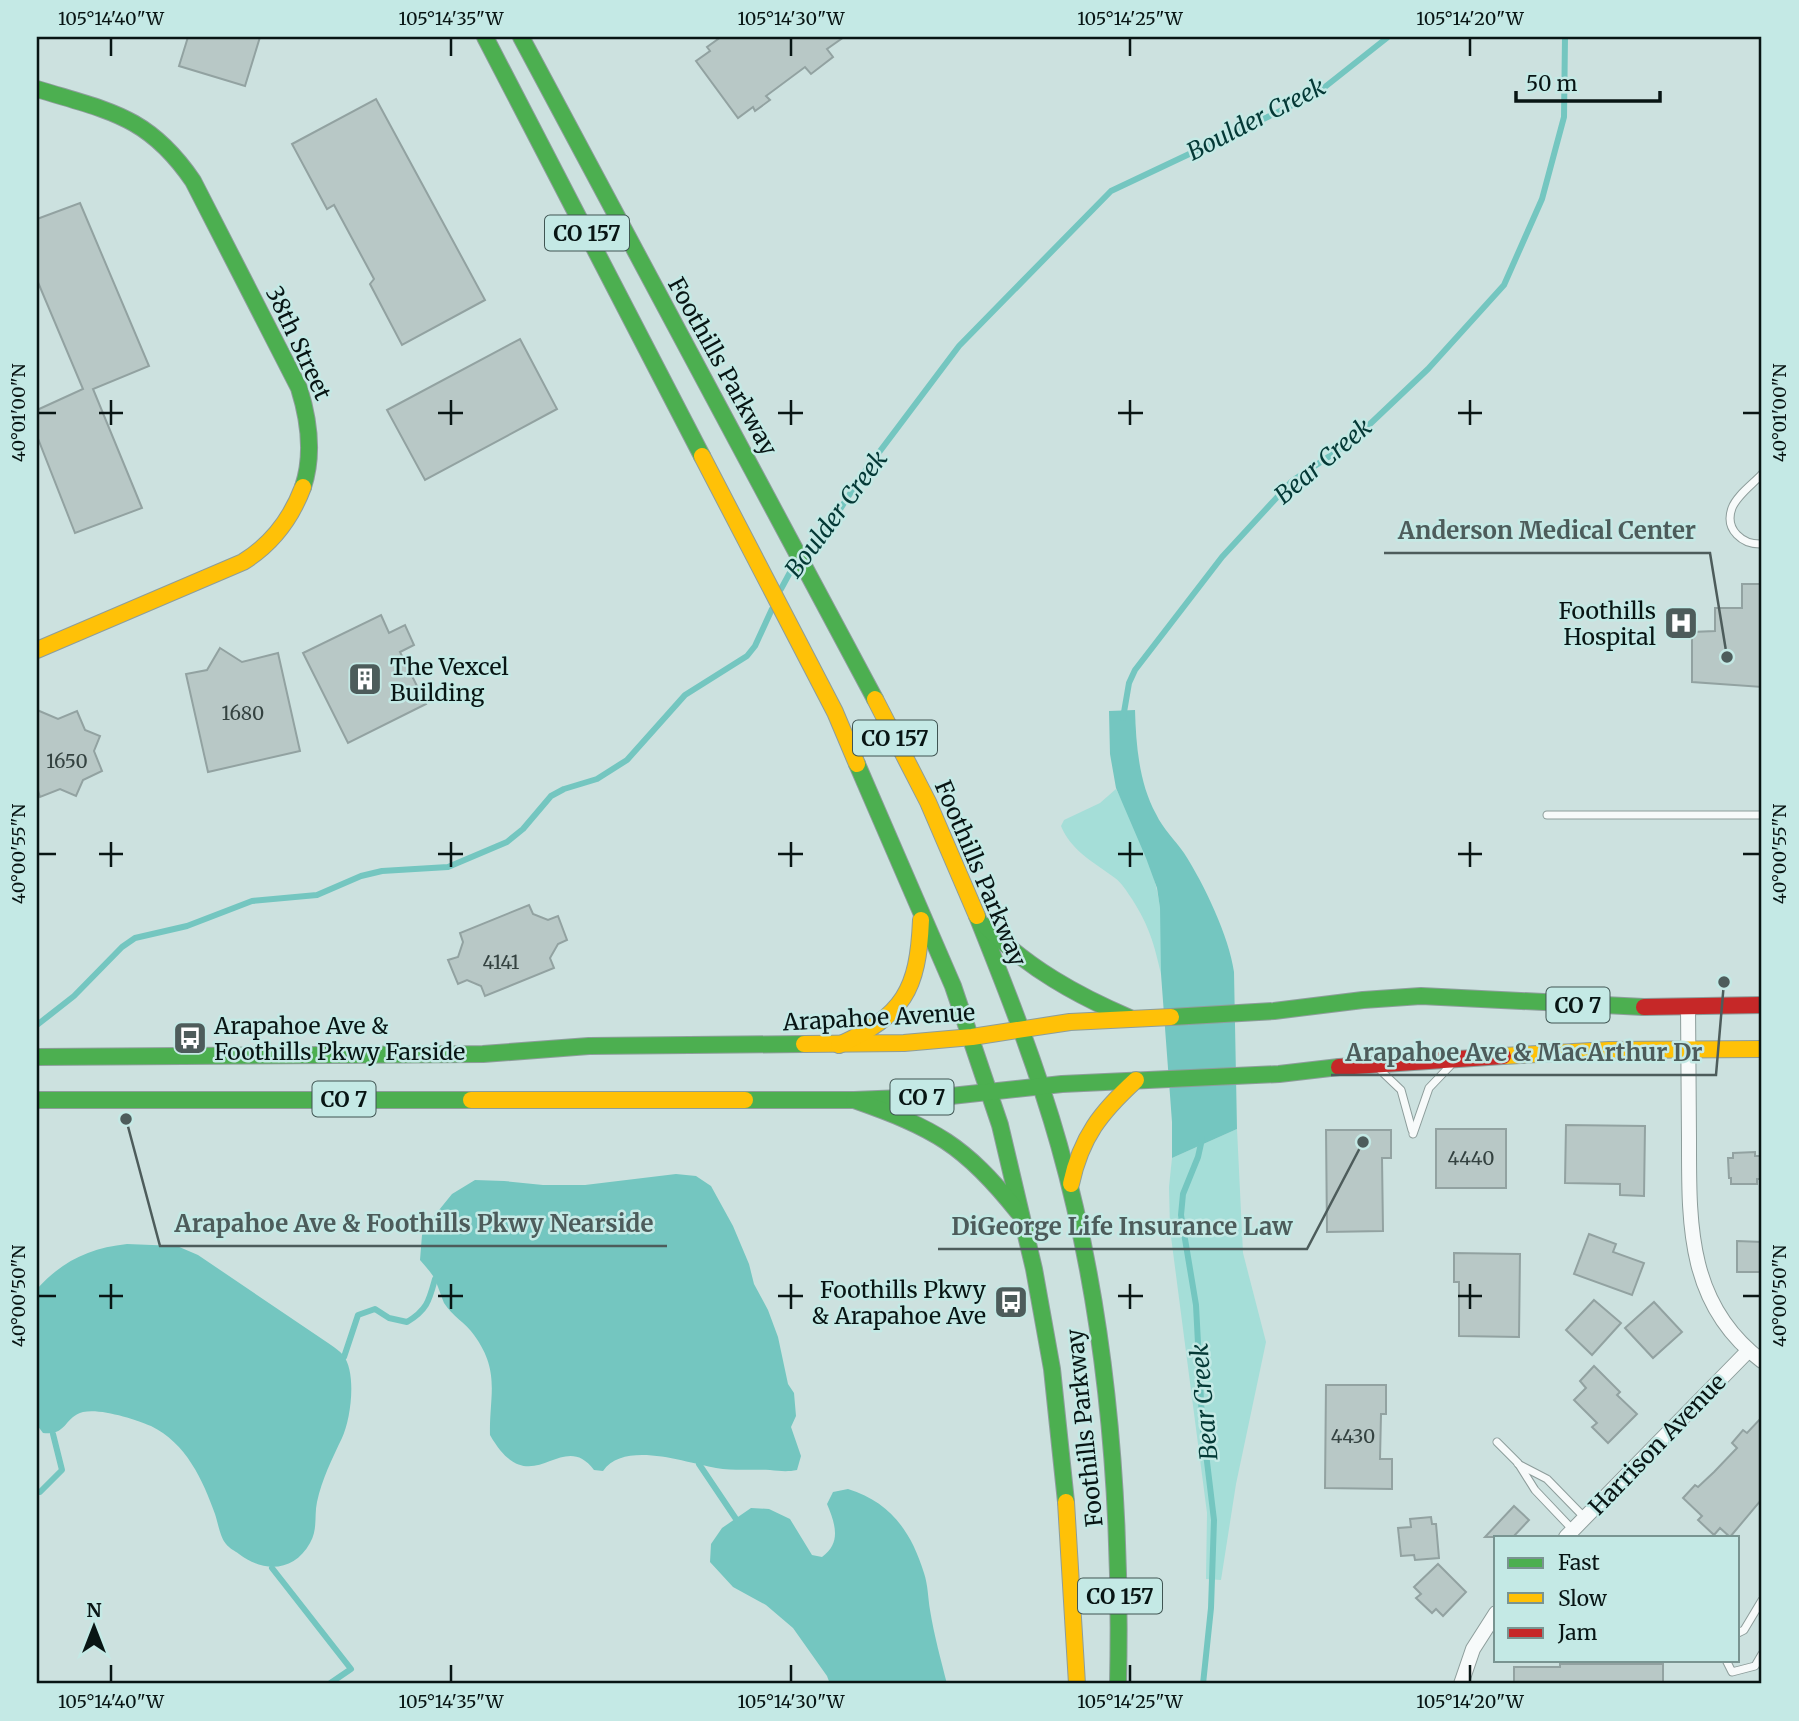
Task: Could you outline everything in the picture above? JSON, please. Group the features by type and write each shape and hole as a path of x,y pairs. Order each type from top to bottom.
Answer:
{"main road":[{"name":"Foothills Parkway","path":"485,37 835,712 972,1037 1024,1220 1046,1330 1059,1416 1075,1620 1077,1684"},
{"name":"Foothills Parkway","path":"521,37 712,392 929,805 977,916 1021,1030 1041,1086 1070,1187 1097,1326 1113,1446 1119,1565 1118,1684"},
{"name":"38th Street","path":"37,89 131,120 153,133 173,151 193,181 299,388 307,410 310,432 304,481 295,506 275,536 253,555 210,577 37,650"},
{"path":"839,1045 875,1029 900,1005 912,984 919,959 922,913"},
{"path":"977,916 1011,951 1050,980 1083,998 1130,1018"},
{"name":"Arapahoe Avenue","path":"37,1057 483,1054 589,1046 904,1043 972,1037 1070,1022 1239,1014 1420,996 1588,1005 1762,1005"},
{"name":"CO 7","path":"37,1100 854,1100 1136,1080 1279,1074 1464,1058 1688,1049 1762,1049"},
{"path":"1070,1187 1076,1158 1090,1128 1104,1110 1136,1080"},
{"path":"854,1100 912,1121 952,1142 984,1170 1024,1220"}],"street":[{"path":"1688,1006 1689,1205 1693,1247 1701,1278 1715,1308 1748,1351 1762,1361"},
{"name":"Harrison Avenue","path":"1569,1534 1748,1351"},
{"path":"1461,1684 1473,1649 1494,1616"}],"lane":[{"path":"1762,474 1732,508 1730,521 1735,534 1742,541 1762,544"},
{"path":"1547,815 1762,815"},
{"path":"1373,1064 1401,1090 1413,1134 1429,1088 1443,1071 1464,1058"},
{"path":"1497,1442 1518,1464 1529,1483 1569,1534"},
{"path":"1518,1464 1547,1479 1585,1518"},
{"path":"1740,1632 1744,1630 1762,1600"},
{"path":"1727,1662 1732,1672 1755,1666 1762,1654"}],"shaded area":[{"path":"1135,710 1140,764 1150,802 1162,825 1184,853 1200,880 1227,943 1234,972 1237,1129 1172,1158 1157,888 1116,788 1110,754 1109,711"},
{"path":"1116,789 1154,877 1160,908 1161,974 1150,935 1132,899 1118,880 1071,843 1061,826 1064,820 1100,803"},
{"path":"1237,1129 1243,1253 1266,1342 1236,1484 1221,1580 1206,1579 1207,1513 1170,1229 1169,1187 1172,1158"},
{"path":"676,1174 696,1176 711,1186 733,1226 749,1264 754,1284 768,1310 778,1337 788,1384 794,1393 796,1416 791,1427 801,1456 797,1470 723,1469 641,1455 613,1462 603,1471 594,1470 582,1459 570,1456 532,1466 519,1465 505,1455 490,1435 492,1384 488,1361 474,1335 444,1303 435,1279 420,1260 422,1235 452,1194 475,1180 585,1185"},
{"path":"127,1244 177,1246 198,1255 343,1355 350,1372 351,1384 350,1408 345,1430 319,1494 312,1538 296,1560 268,1567 249,1560 227,1545 205,1488 192,1464 174,1442 151,1426 117,1415 90,1411 77,1414 57,1432 43,1433 37,1425 37,1289 56,1271 78,1258 101,1249"},
{"path":"848,1489 887,1510 913,1544 925,1578 947,1684 830,1684 793,1628 766,1605 733,1587 710,1562 711,1544 722,1528 751,1508 769,1509 790,1519 812,1555 822,1557 832,1545 835,1532 827,1504 833,1492"}],"building":[{"path":"188,37 260,37 245,86 179,66"},
{"path":"721,37 844,37 827,49 833,57 811,74 805,67 766,96 770,100 755,111 753,107 738,118 696,61 710,51 707,47"},
{"path":"376,99 485,300 402,345 370,284 374,279 334,205 327,209 292,144"},
{"path":"80,203 149,366 93,389 142,508 75,533 37,436 37,410 83,389 37,280 37,219"},
{"path":"520,339 557,409 425,480 387,410"},
{"path":"1742,584 1762,584 1762,687 1692,682 1692,632 1715,631 1715,608 1742,608"},
{"name":"The Vexcel Building","path":"381,615 389,633 405,625 414,645 400,652 426,704 348,743 303,653"},
{"path":"220,648 242,662 278,653 300,751 208,772 186,674 207,670"},
{"path":"37,710 58,719 77,711 85,730 100,736 94,751 102,771 83,780 76,796 60,789 40,797 37,788"},
{"path":"529,905 533,914 548,920 558,916 567,940 558,944 550,958 554,968 485,996 481,986 467,980 458,984 448,960 458,957 463,942 460,933"},
{"path":"1566,1125 1645,1126 1644,1196 1620,1195 1620,1184 1565,1183"},
{"path":"1436,1129 1506,1129 1506,1188 1436,1188"},
{"path":"1326,1130 1391,1130 1391,1158 1382,1158 1383,1231 1327,1232"},
{"path":"1755,1152 1755,1156 1760,1156 1760,1179 1757,1179 1757,1184 1731,1184 1728,1158 1733,1158 1733,1153"},
{"path":"1589,1234 1616,1244 1613,1252 1644,1263 1632,1295 1574,1274"},
{"path":"1737,1241 1762,1242 1762,1272 1737,1272"},
{"path":"1454,1253 1520,1254 1519,1337 1459,1336 1459,1282 1454,1282"},
{"path":"1594,1300 1621,1323 1592,1355 1566,1330"},
{"path":"1654,1302 1682,1332 1653,1358 1625,1328"},
{"path":"1594,1366 1620,1392 1617,1395 1637,1414 1608,1443 1592,1427 1597,1423 1574,1400 1586,1388 1580,1381"},
{"path":"1326,1385 1386,1385 1386,1414 1381,1414 1380,1459 1392,1459 1392,1489 1325,1488"},
{"path":"1762,1417 1762,1499 1731,1536 1720,1528 1714,1535 1698,1520 1702,1516 1683,1498 1695,1485 1698,1487 1737,1448 1732,1443 1743,1430 1747,1433"},
{"path":"1514,1506 1529,1520 1514,1536 1485,1537"},
{"path":"1431,1517 1432,1524 1436,1524 1439,1558 1415,1560 1414,1555 1401,1556 1398,1528 1411,1527 1410,1519"},
{"path":"1438,1564 1466,1592 1443,1616 1436,1609 1432,1613 1416,1598 1421,1594 1414,1587"},
{"path":"1560,1664 1663,1664 1663,1684 1514,1684 1514,1667 1560,1667"}],"waterway":[{"name":"Boulder Creek","path":"804,550 837,514 862,475 959,346 1111,191 1316,94 1388,37"},
{"name":"Bear Creek","path":"1123,718 1129,683 1135,670 1222,557 1292,481 1351,442 1428,369 1504,285 1542,199 1564,117 1565,37"},
{"name":"Boulder Creek","path":"781,589 794,565"},
{"name":"Boulder Creek","path":"37,1025 74,996 122,947 135,938 187,926 252,901 317,895 361,876 382,871 448,867 507,842 523,829 551,796 597,779 627,760 685,695 747,656 755,646 772,609"},
{"name":"Bear Creek","path":"1202,1139 1183,1194 1181,1215 1196,1305 1202,1420 1214,1520 1211,1608 1203,1684"},
{"path":"344,1357 358,1315 375,1309 389,1318 407,1322 426,1304 435,1279"},
{"path":"37,1492 62,1470 53,1434"},
{"path":"699,1464 736,1519"},
{"path":"272,1568 351,1669 329,1684"}],"traffic: fast":[{"path":"485,37 702,456"},
{"path":"521,37 875,699"},
{"path":"37,89 125,118 160,142 193,181 299,388 309,437 303,487"},
{"path":"857,764 953,986 1000,1125 1034,1269 1052,1369 1066,1502"},
{"path":"977,916 1021,1029 1059,1145 1089,1277 1100,1344 1114,1480 1119,1616 1118,1684"},
{"path":"986,926 1036,968 1091,1000 1130,1018"},
{"path":"1171,1017 1274,1011 1421,996 1644,1007"},
{"path":"37,1057 483,1054 589,1046 804,1044"},
{"path":"745,1100 854,1100 951,1096 1062,1084 1279,1074 1339,1067"},
{"path":"37,1100 471,1100"},
{"path":"854,1100 906,1120 946,1141 981,1170 1018,1212"}],"traffic: slow":[{"path":"702,456 835,712 857,764"},
{"path":"37,650 243,562 272,539 293,510 303,487"},
{"path":"875,699 928,802 977,916"},
{"path":"839,1045 879,1023 893,1011 903,997 916,965 921,920"},
{"path":"804,1044 904,1043 972,1037 1070,1022 1171,1017"},
{"path":"1503,1056 1609,1050 1762,1049"},
{"path":"1071,1184 1080,1152 1094,1126 1112,1103 1136,1080"},
{"path":"471,1100 745,1100"},
{"path":"1066,1502 1077,1684"}],"traffic: jam":[{"path":"1644,1007 1762,1005"},
{"path":"1339,1067 1503,1056"}],"place":[{"name":"Foothills Hospital","path":"1681,623"},
{"name":"Anderson Medical Center","path":"1727,657"},
{"name":"The Vexcel Building","path":"365,679"},
{"name":"Arapahoe Ave & MacArthur Dr","path":"1724,982"},
{"name":"Arapahoe Ave & Foothills Pkwy Farside","path":"190,1038"},
{"name":"Arapahoe Ave & Foothills Pkwy Nearside","path":"126,1119"},
{"name":"DiGeorge Life Insurance Law","path":"1363,1142"},
{"name":"Foothills Pkwy & Arapahoe Ave","path":"1011,1302"}]}
